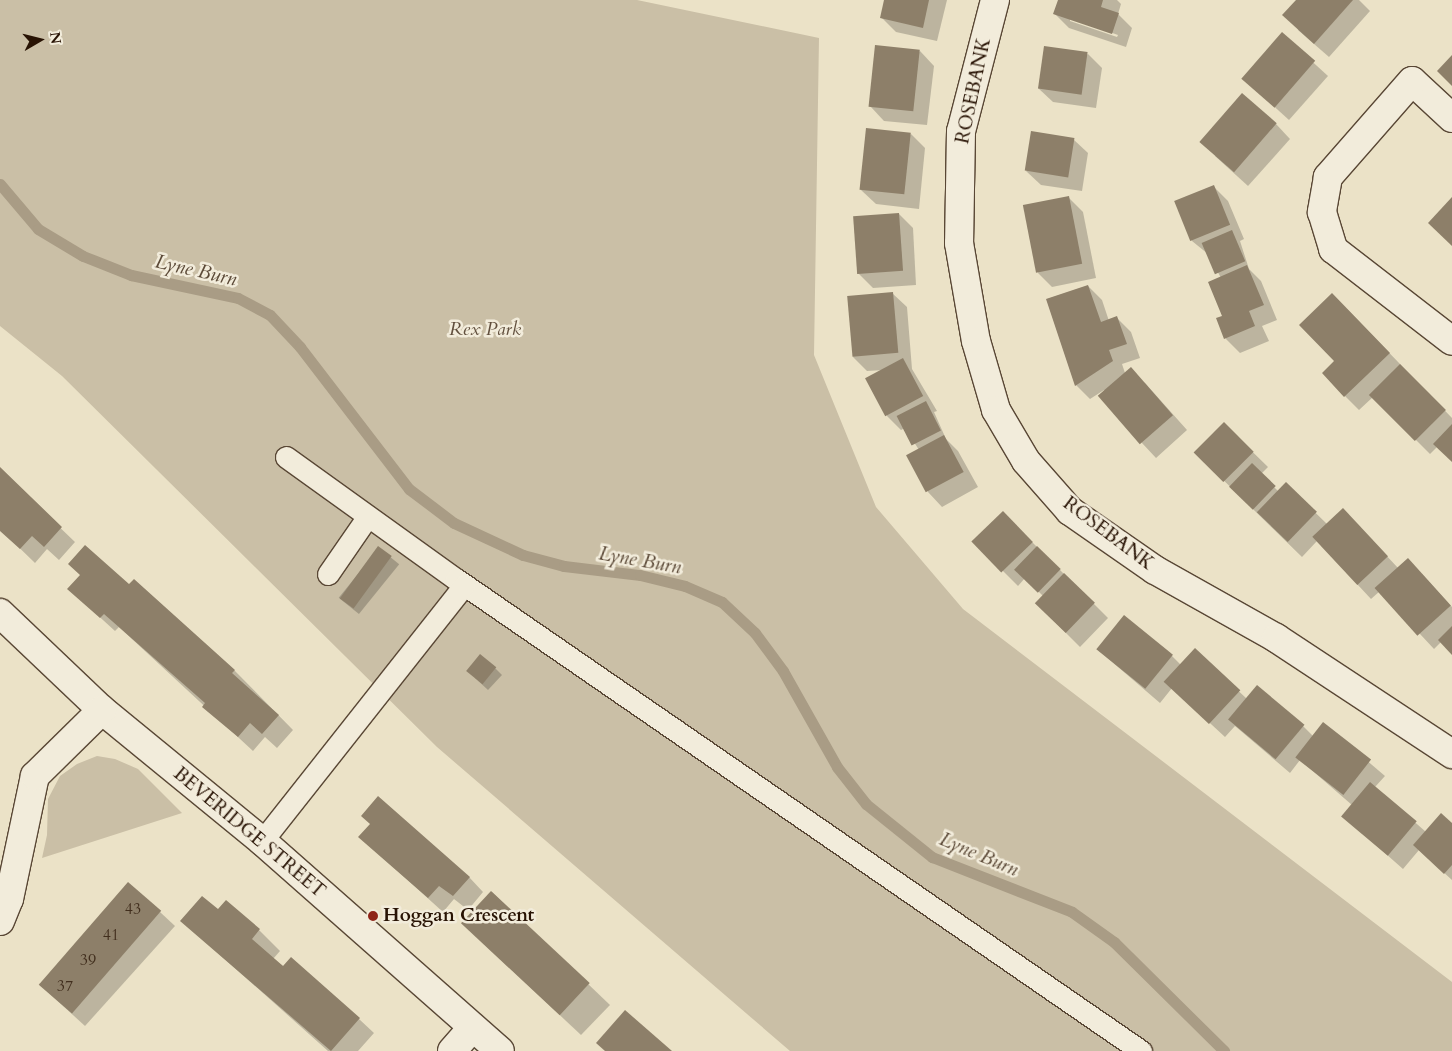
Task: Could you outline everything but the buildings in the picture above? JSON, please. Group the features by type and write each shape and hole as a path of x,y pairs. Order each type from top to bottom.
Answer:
{"street":[{"name":"ROSEBANK","path":"995,0 961,131 958,243 976,341 996,410 1026,462 1070,511 1155,570 1276,638 1452,754"},
{"path":"1452,118 1412,81 1328,177 1322,212 1333,249 1452,341"},
{"name":"BEVERIDGE STREET","path":"0,613 102,710 262,841 500,1051"},
{"path":"0,921 9,899 35,776 102,710"},
{"path":"452,1051 472,1028"}],"lane":[{"path":"286,456 464,585 1141,1051"},
{"path":"328,574 368,516"},
{"path":"262,841 464,585"}],"green space":[{"name":"Rex Park","path":"0,0 637,0 819,38 814,355 876,507 963,609 1452,982 1452,1051 790,1051 437,747 62,376 0,326"},
{"path":"97,756 115,759 138,769 182,813 42,858 47,835 48,799 60,776 77,764"}],"waterway":[{"name":"Lyne Burn","path":"0,184 38,229 83,256 131,275 238,298 270,315 300,347 409,489 454,523 523,555 564,566 640,575 685,586 722,602 755,633 783,671 837,767 866,804 932,857 1072,912 1114,942 1224,1051"}],"place":[{"name":"Hoggan Crescent","path":"373,916"}]}
